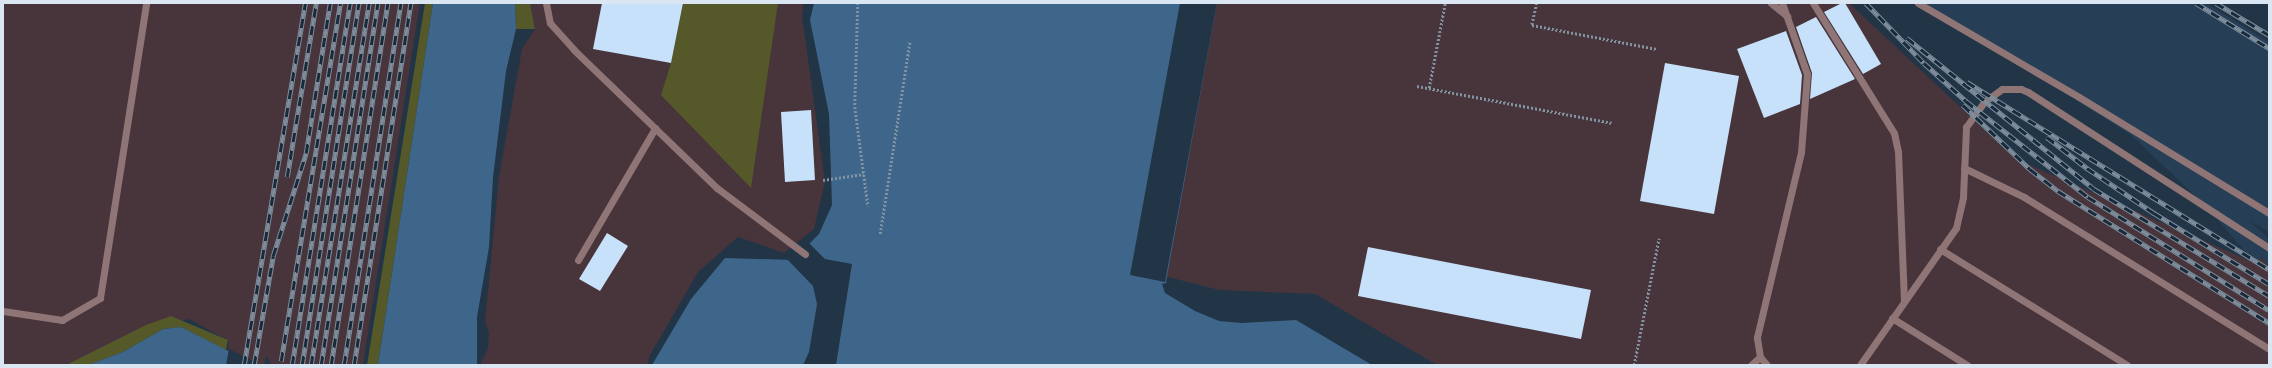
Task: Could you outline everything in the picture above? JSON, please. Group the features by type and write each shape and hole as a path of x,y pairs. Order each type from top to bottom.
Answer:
{"lane":[{"path":"3,311 62,320 100,298 146,3"},
{"path":"546,3 550,23 569,45 717,188 805,254"},
{"path":"1771,3 1789,18"},
{"path":"1776,3 1789,18"},
{"path":"1767,365 1760,357 1757,337 1802,144 1808,74 1789,18 1782,3"},
{"path":"1813,3 1894,133 1898,152 1904,300"},
{"path":"1918,3 2079,97 2269,213"},
{"path":"1860,365 1904,300 1956,228 1962,208 1966,127 1973,115 1996,92 2021,89 2269,248"},
{"path":"578,260 655,128"},
{"path":"1964,168 2024,196 2269,349"},
{"path":"1940,249 2127,365"},
{"path":"1892,318 1967,365"},
{"path":"1751,365 1760,357"}],"path":[{"path":"858,3 856,107 868,206"},
{"path":"1429,88 1445,3"},
{"path":"1537,3 1532,25 1657,49"},
{"path":"880,234 910,41"},
{"path":"1417,86 1613,123"},
{"path":"823,180 864,174"},
{"path":"1634,365 1659,238"}],"shaded area":[{"path":"3,3 420,3 363,365 272,365 266,356 264,365 226,365 229,341 189,319 134,331 66,365 3,365"},
{"path":"433,3 515,3 516,29 506,71 493,177 489,247 477,317 477,365 378,365"},
{"path":"530,3 804,3 802,16 825,182 814,229 784,253 738,237 698,272 650,355 647,365 480,365 488,348 489,332 485,322 499,176 522,49 535,29"},
{"path":"814,3 1217,3 1166,282 1214,310 1246,315 1294,311 1394,365 652,365 691,299 725,258 793,260 819,234 832,205 829,114 810,20"},
{"path":"1180,3 1849,3 2016,159 2255,263 2260,257 2269,266 2269,365 1437,365 1315,294 1219,290 1168,277 1165,282"},
{"path":"1923,3 2206,3 2269,42 2269,232 2250,221 2269,239 2269,266 2261,257 2255,263 2206,206 2131,135"},
{"path":"181,327 256,365 88,365 123,352 163,329"}],"green space":[{"path":"425,3 433,3 378,365 367,365"},
{"path":"515,3 530,3 535,29 516,29"},
{"path":"683,3 778,3 751,188 661,95 671,63"},
{"path":"171,316 228,340 226,350 181,327 163,329 123,352 88,365 66,365 146,325"}],"pier":[{"path":"1180,3 1217,3 1165,282 1130,275"},
{"path":"808,242 825,259 852,264 836,365 803,365 809,352 817,304 813,286 785,257 792,258"},
{"path":"1169,282 1214,304 1216,309 1245,313 1249,310 1303,310 1326,319 1396,365 1372,365 1296,320 1242,323 1219,321 1195,311 1165,293 1162,284"},
{"path":"229,349 257,363 258,365 226,365"}],"building":[{"path":"602,3 683,3 671,63 593,49"},
{"path":"1845,3 1881,64 1863,74 1824,12"},
{"path":"1816,17 1855,79 1810,99 1812,73 1796,27"},
{"path":"1786,31 1802,75 1800,104 1764,118 1737,49"},
{"path":"1665,63 1739,76 1714,214 1640,201"},
{"path":"811,110 815,180 785,182 781,112"},
{"path":"607,233 628,246 600,291 579,279"},
{"path":"1368,247 1591,290 1581,339 1358,296"}],"railway":[{"path":"244,365 305,3"},
{"path":"287,177 316,3"},
{"path":"254,365 273,256 306,153 330,3"},
{"path":"281,361 340,3"},
{"path":"292,365 350,3"},
{"path":"302,365 359,3"},
{"path":"311,365 369,3"},
{"path":"321,365 378,3"},
{"path":"331,365 388,3"},
{"path":"344,365 401,3"},
{"path":"354,365 411,3"},
{"path":"1866,3 1924,63 1966,101 2088,197 2269,310"},
{"path":"2196,3 2269,48"},
{"path":"2216,3 2269,35"},
{"path":"1907,38 2094,189 2269,296"},
{"path":"1967,82 2269,269"},
{"path":"1963,105 2030,169 2058,191 2269,323"},
{"path":"2047,137 2087,168 2154,213 2269,284"}]}
